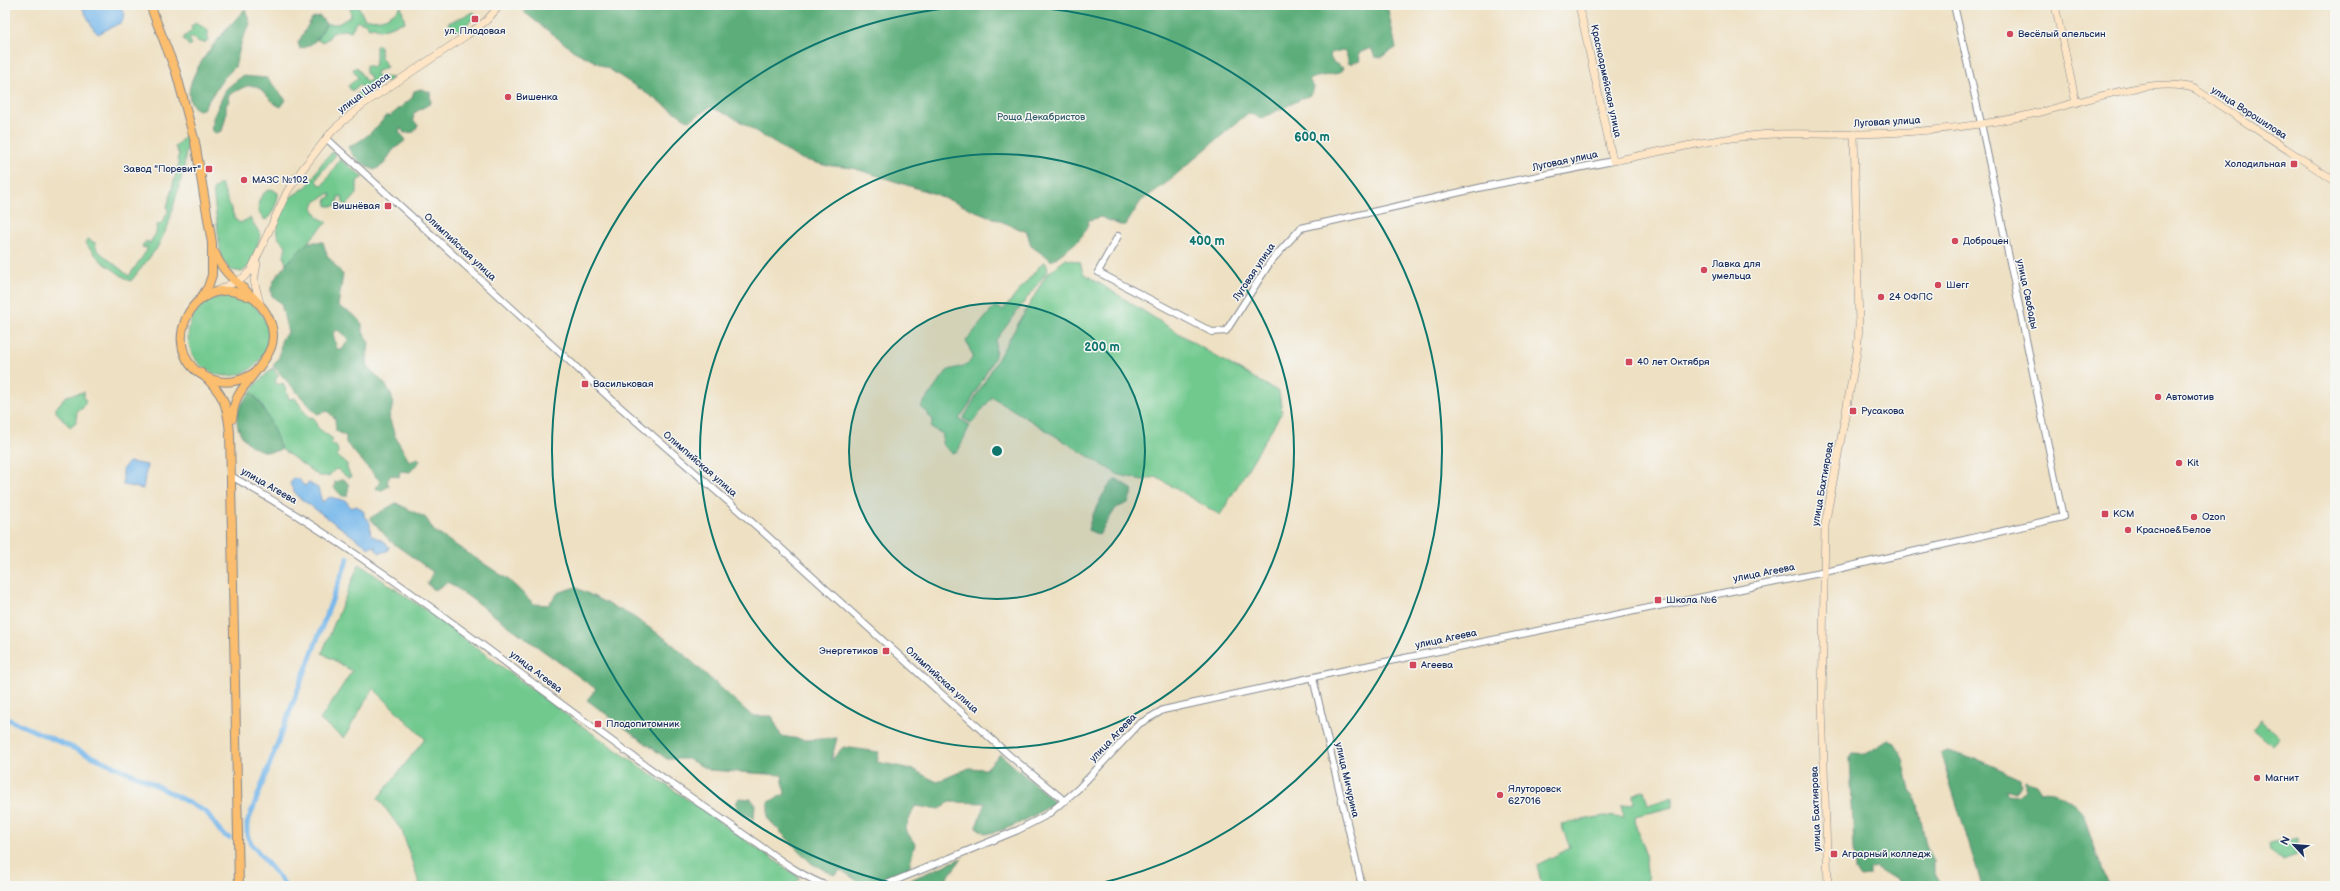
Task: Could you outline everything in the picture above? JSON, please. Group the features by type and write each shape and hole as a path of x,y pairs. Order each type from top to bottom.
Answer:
{"main road":[{"path":"150,5 176,72 195,142 212,242 212,275 208,287 186,316 182,336 186,355 217,389 224,400 230,432 239,886"},
{"name":"улица Щорса","path":"261,249 287,192 326,138 362,105 467,35 486,21 500,5"},
{"name":"Красноармейская улица","path":"1579,5 1613,162"},
{"path":"2055,5 2076,103"},
{"name":"улица Ворошилова","path":"2144,88 2171,84 2184,85 2194,89 2335,181"},
{"name":"Луговая улица","path":"1613,162 1690,146 1759,135 1918,132 2032,114 2144,88"},
{"name":"улица Бахтиярова","path":"1828,886 1822,705 1825,525 1857,352 1859,325 1854,134"},
{"path":"212,242 222,268 256,301 266,313"},
{"path":"199,300 235,282 251,270 261,249"},
{"path":"230,432 233,411 238,395 262,366 270,352 272,328 256,294 254,281 261,249"},
{"path":"213,293 235,292 256,301"},
{"path":"201,373 219,381 235,381 250,376 262,366"}],"street":[{"name":"улица Свободы","path":"1954,5 1981,123 2064,517"},
{"name":"Олимпийская улица","path":"326,138 612,400 762,531 1010,756 1065,801"},
{"name":"Луговая улица","path":"1118,236 1098,272 1212,332 1226,331 1271,261 1301,228 1483,187 1613,162"},
{"name":"улица Агеева","path":"231,476 285,506 325,532 492,651 629,754 794,870 827,886"},
{"name":"улица Агеева","path":"882,886 1018,830 1047,815 1065,801 1139,724 1152,716 1184,705 1703,595 1825,572 2064,517"},
{"name":"улица Мичурина","path":"1314,678 1362,886"}],"green space":[{"path":"350,5 358,5 364,18 375,20 393,14 401,6 405,22 380,30 374,27 369,28 365,23 357,21 351,31 342,30 332,33 328,39 322,42 317,40 326,24 338,24 351,16"},
{"name":"Роща Декабристов","path":"529,5 1387,5 1396,48 1381,57 1375,57 1371,48 1359,53 1360,61 1349,64 1346,53 1343,50 1331,53 1330,57 1333,62 1343,68 1339,73 1312,78 1309,80 1314,87 1312,94 1262,118 1248,113 1165,184 1141,201 1126,225 1120,225 1101,217 1089,220 1087,228 1075,244 1052,261 1031,246 1027,232 932,193 853,168 824,165 798,158 733,117 710,107 689,121 609,69 574,51 524,12"},
{"path":"245,9 250,24 242,40 235,67 223,79 203,109 198,110 190,100 190,88 195,73 215,43"},
{"path":"474,12 475,17 463,28 457,31 448,23"},
{"path":"320,16 326,24 321,33 313,43 300,49 298,43 312,18"},
{"path":"196,23 208,30 208,40 204,43 197,41 193,37 189,39 192,44 189,46 183,38 192,30 191,26"},
{"path":"380,45 381,57 387,67 376,72 376,76 393,78 388,82 380,79 363,98 343,112 341,110 345,104 356,98 356,95 364,88 359,85 352,91 348,86 358,78 353,69 357,67 366,82 370,81 371,77 366,73 366,65 373,67 376,60 376,46"},
{"path":"242,76 267,78 286,100 281,107 271,100 259,88 249,86 242,88 228,96 229,102 226,105 226,116 222,131 215,133 211,129 213,118 226,89"},
{"path":"421,89 430,92 431,103 414,113 413,121 418,125 414,132 404,133 401,128 399,132 406,140 393,150 383,165 374,170 356,158 348,147 364,138 374,130 386,116 390,116 412,98 414,91"},
{"path":"184,130 186,130 190,141 168,226 157,248 131,281 128,280 101,261 85,243 88,239 95,243 97,250 129,276 147,250 147,246 145,248 142,247 145,242 148,241 149,244 156,233 157,225 161,224 168,212 167,207 179,163 177,160 179,154 175,147 185,136"},
{"path":"332,152 336,155 321,172 316,181 323,185 340,159 363,177 357,181 357,194 346,206 343,203 342,196 338,197 338,201 335,206 327,206 326,199 331,197 330,193 315,202 313,208 319,218 327,222 286,265 284,256 286,245 278,236 278,217 288,200 309,184 320,165"},
{"path":"221,183 235,219 240,223 250,218 261,235 250,265 242,272 230,270 221,257 213,190"},
{"path":"272,189 278,193 278,196 272,212 265,220 259,212 259,202 263,194"},
{"path":"308,242 323,242 327,255 343,275 338,306 354,315 362,324 362,330 369,343 367,359 368,368 385,384 389,390 393,402 389,417 395,436 409,461 418,458 420,461 410,472 400,471 399,477 391,475 387,481 389,486 380,491 376,488 380,483 379,480 346,443 346,436 336,431 335,419 328,411 317,414 273,366 280,356 282,340 288,333 281,303 272,295 272,286 279,272","holes":["337,330 344,334 348,340 342,350 337,349 333,333"]},
{"path":"1066,259 1080,262 1083,273 1215,356 1279,392 1282,412 1220,515 1156,477 1143,480 1119,475 992,397 972,423 963,419 1047,274"},
{"path":"1043,262 1046,263 1048,270 996,340 995,356 970,403 959,419 970,425 958,451 952,453 942,444 943,434 931,428 933,419 927,415 928,412 922,409 921,406 947,371 965,365 971,360 973,356 966,341 995,306 1003,310"},
{"path":"228,296 243,299 256,308 265,321 268,336 265,351 256,364 243,373 228,376 213,373 200,364 191,351 188,336 191,321 200,308 213,299"},
{"path":"273,368 278,376 275,381 278,385 283,383 289,399 295,398 309,418 313,417 318,428 333,439 331,444 336,445 338,451 337,456 347,464 347,469 351,477 347,477 337,469 334,470 329,476 319,476 281,449 261,403 251,392 255,385"},
{"path":"84,392 84,398 86,401 82,409 77,410 76,422 70,427 56,412 56,408 66,396"},
{"path":"251,392 265,412 281,449 266,451 258,449 245,440 241,434 238,427 237,415 243,401"},
{"path":"344,479 349,485 347,496 342,496 334,488 335,482"},
{"path":"1117,479 1133,490 1128,503 1116,508 1099,535 1088,530 1089,525 1095,510 1108,487"},
{"path":"396,503 426,518 434,531 509,580 534,604 548,605 558,593 575,587 632,616 669,641 752,716 772,716 781,736 806,740 837,738 831,761 843,747 879,752 877,762 912,769 937,782 969,768 986,769 1000,754 1055,802 1022,822 996,832 986,834 976,827 985,803 949,802 940,809 915,806 905,829 915,844 909,868 889,879 865,886 841,870 834,875 811,863 768,819 768,802 785,794 782,775 709,770 688,759 667,759 587,700 596,689 448,582 435,590 427,584 433,572 390,541 370,518"},
{"path":"359,564 427,611 579,724 800,878 793,886 420,886 402,831 378,798 425,739 373,688 344,738 320,720 352,671 322,653"},
{"path":"2260,720 2280,738 2273,746 2253,729"},
{"path":"1888,740 1895,743 1903,759 1910,790 1915,796 1918,806 1926,845 1934,861 1934,872 1942,886 1899,886 1898,881 1875,867 1869,869 1869,876 1860,877 1855,870 1850,758 1852,753 1866,754"},
{"path":"1947,751 1977,759 2020,778 2021,785 2015,792 2007,789 2008,795 2017,796 2025,790 2025,780 2036,784 2041,792 2047,791 2059,794 2075,805 2083,814 2108,886 1982,886 1941,754"},
{"path":"1644,790 1648,805 1673,797 1673,807 1635,816 1636,827 1644,847 1648,880 1630,886 1542,886 1537,865 1570,848 1561,824 1604,816 1624,818 1621,806 1634,803 1633,795"},
{"path":"739,798 751,799 755,804 754,819 737,809 736,803"},
{"path":"2297,838 2299,854 2283,860 2271,852 2270,844"},
{"path":"962,858 941,886 908,886 910,880"}],"water":[{"path":"81,5 120,5 125,15 122,22 98,34 94,30"},
{"path":"129,462 147,465 143,489 123,485 123,468"},
{"path":"293,478 299,479 304,486 309,483 318,488 322,502 330,497 346,501 351,508 357,506 364,512 364,517 370,522 371,535 385,542 389,547 387,551 380,553 376,550 375,546 369,548 297,496 290,484"}],"waterway":[{"path":"286,886 250,842 247,835 247,824 348,558"},
{"path":"5,718 146,780 206,812 219,830 229,838"}],"place":[{"name":"ул. Плодовая","path":"475,19"},
{"name":"Весёлый апельсин","path":"2010,34"},
{"name":"Вишенка","path":"508,97"},
{"name":"Холодильная","path":"2294,164"},
{"name":"Завод \"Поревит\"","path":"209,169"},
{"name":"МАЗС №102","path":"244,180"},
{"name":"Вишнёвая","path":"388,206"},
{"name":"Доброцен","path":"1955,241"},
{"name":"Лавка для умельца","path":"1704,270"},
{"name":"Шегг","path":"1938,285"},
{"name":"24 ОФПС","path":"1881,297"},
{"name":"40 лет Октября","path":"1629,362"},
{"name":"Васильковая","path":"585,384"},
{"name":"Автомотив","path":"2158,397"},
{"name":"Русакова","path":"1853,411"},
{"name":"Kit","path":"2179,463"},
{"name":"КСМ","path":"2105,514"},
{"name":"Ozon","path":"2194,517"},
{"name":"Красное&Белое","path":"2128,530"},
{"name":"Школа №6","path":"1658,600"},
{"name":"Энергетиков","path":"886,651"},
{"name":"Агеева","path":"1413,665"},
{"name":"Плодопитомник","path":"598,724"},
{"name":"Магнит","path":"2257,778"},
{"name":"Ялуторовск 627016","path":"1500,795"},
{"name":"Аграрный колледж","path":"1834,854"}]}
